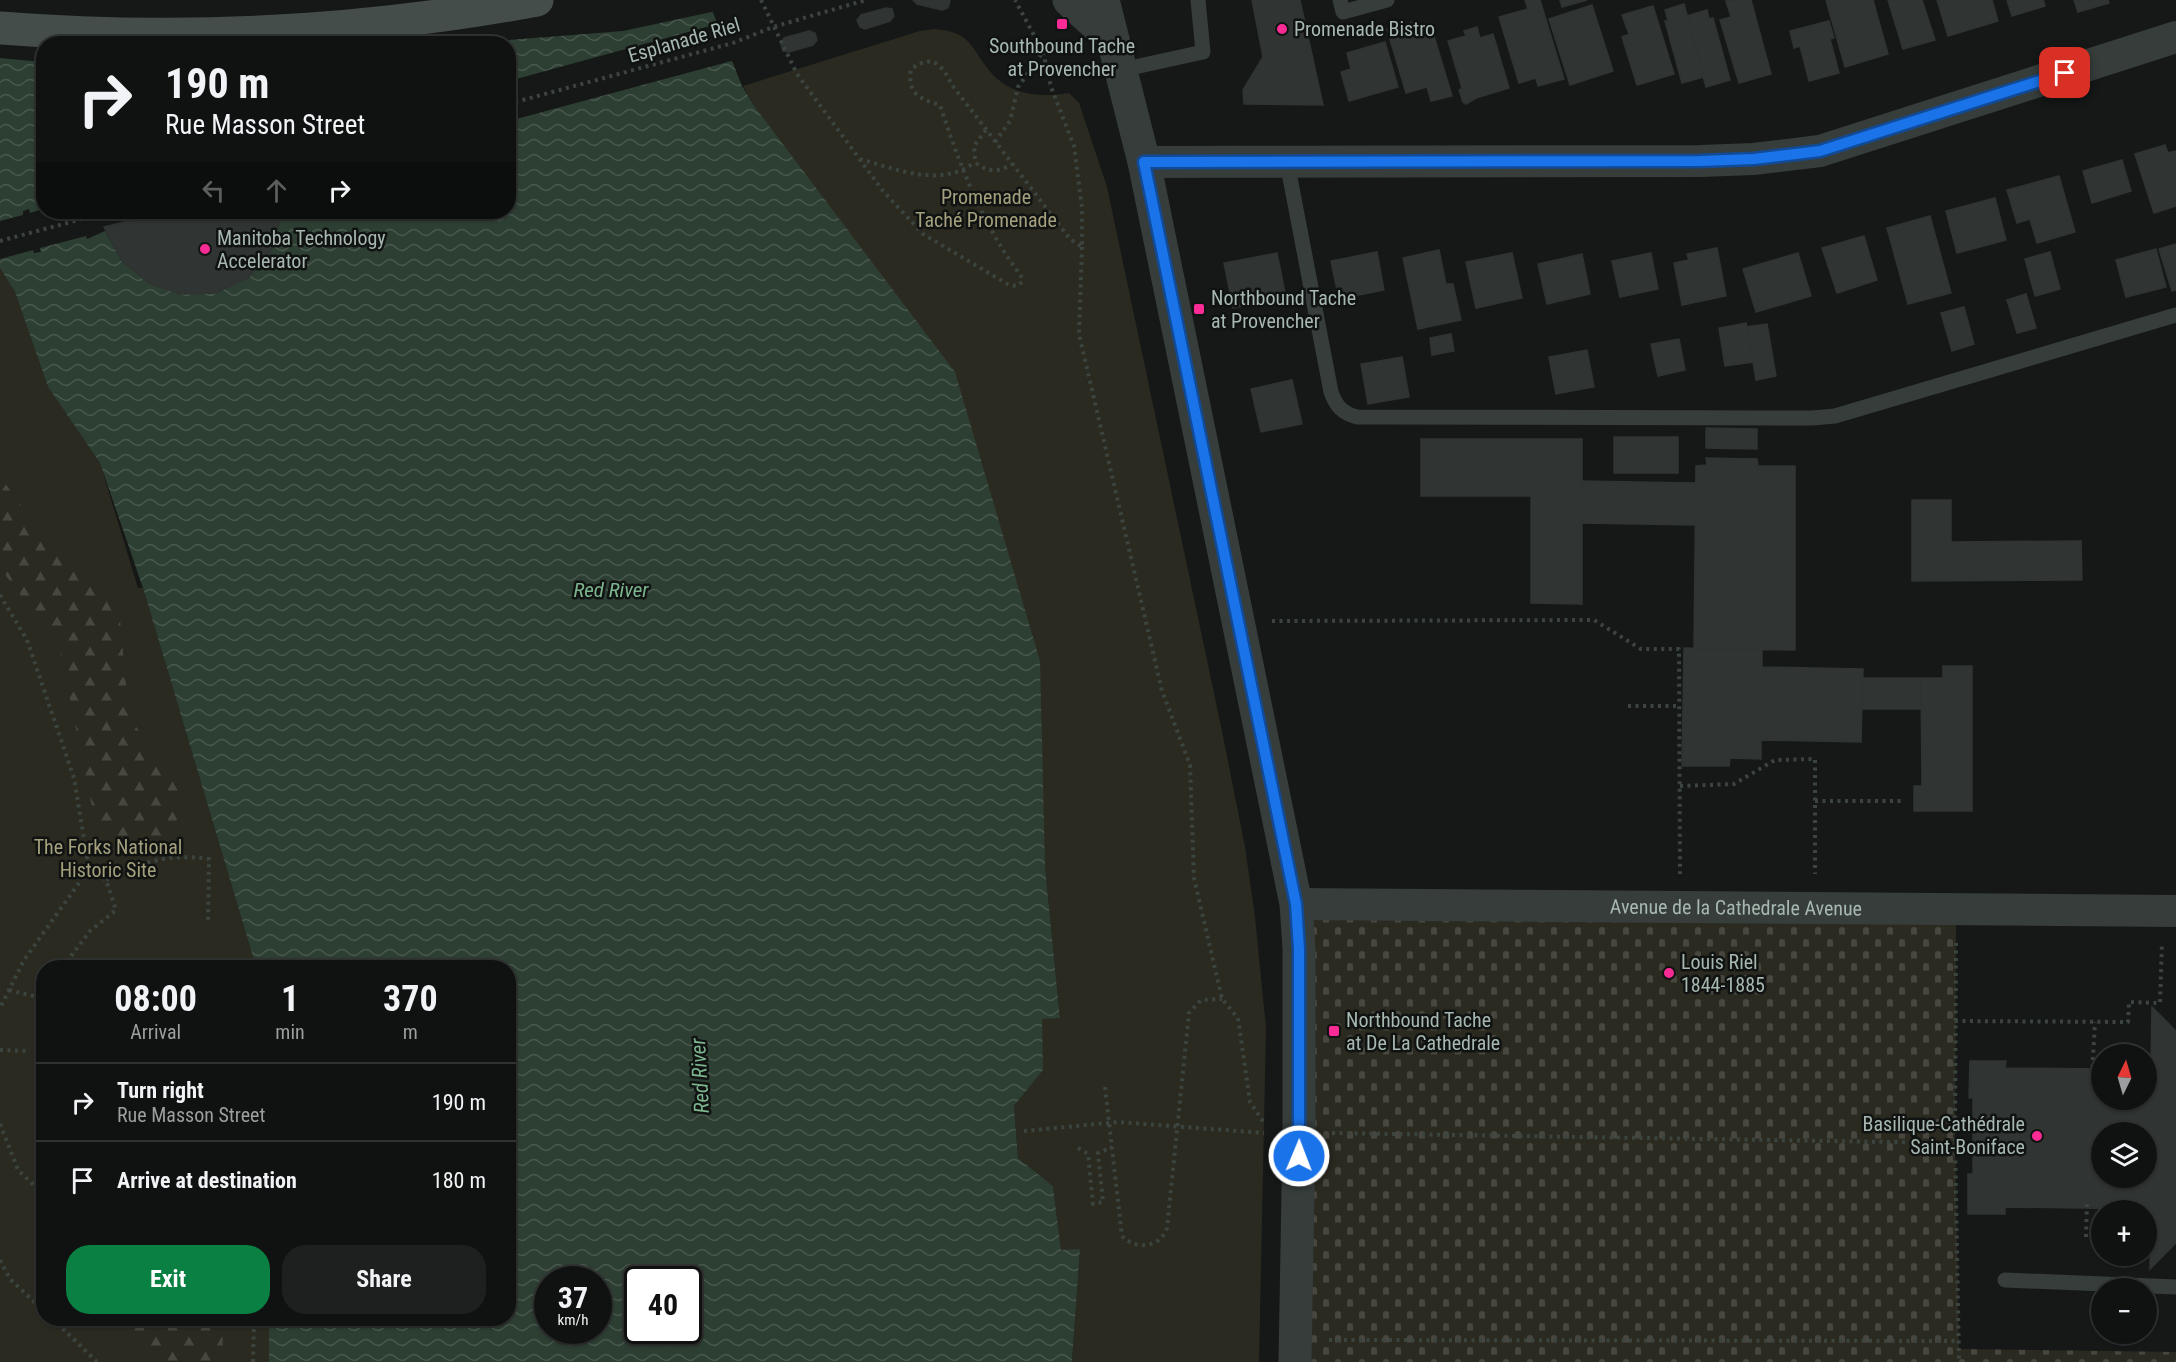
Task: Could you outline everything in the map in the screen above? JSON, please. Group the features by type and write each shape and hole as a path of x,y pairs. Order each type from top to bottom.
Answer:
{"main road":[{"path":"0,28 99,34 285,32 422,18 537,0"}],"street":[{"path":"1069,0 1117,55"},
{"path":"1103,0 1144,162 1296,904 1299,949 1299,1133 1295,1351"},
{"path":"1144,162 1700,161 1789,156 1820,151 2176,37"},
{"name":"Avenue de la Cathedrale Avenue","path":"1296,904 2169,911"}],"lane":[{"path":"1117,55 1203,52 1198,0"},
{"path":"1340,0 1343,12 1387,0"},
{"path":"1287,162 1331,392 1335,404 1345,414 1357,417 1812,418 1835,416 2176,315"},
{"path":"2005,1280 2176,1287"}],"path":[{"path":"761,0 797,74 883,192 923,234 1009,285 1020,285 1021,276 987,224 963,172 940,105 922,100 912,92 909,81 911,69 920,63 933,62 943,68 952,85 1070,240 1082,247"},
{"name":"Esplanade Riel","path":"516,102 733,43 773,27 866,0"},
{"path":"1015,0 1043,52 1051,87 1074,146 1082,208 1079,334 1162,691 1190,765 1194,878 1222,999 1238,1017 1250,1102 1267,1125"},
{"path":"995,142 1010,121 1017,87 1043,52"},
{"path":"975,162 974,146 986,130"},
{"path":"859,158 919,174 939,175 963,172 975,162"},
{"path":"975,162 988,170 997,171 1012,164"},
{"path":"0,241 82,219"},
{"path":"0,595 27,640 74,778 89,869 24,960 0,1008"},
{"path":"1238,621 1594,620 1641,649 1679,649 1680,907"},
{"path":"1628,706 1680,706"},
{"path":"1680,786 1734,784 1775,760 1815,759 1815,908"},
{"path":"1815,801 1901,801"},
{"path":"106,880 156,860 190,857 209,859 208,923"},
{"path":"68,960 90,931 116,910 106,880 89,869"},
{"path":"1956,909 1955,1143 1959,1362"},
{"path":"1955,1021 2128,1022 2129,1002 2160,1003 2169,911"},
{"path":"9,990 36,997"},
{"path":"1105,1087 1122,1236 1134,1244 1152,1244 1163,1236 1167,1228 1189,1013 1201,1000 1222,999"},
{"path":"2094,1044 2095,1022"},
{"path":"0,1050 26,1051"},
{"path":"1024,1131 1109,1123 1273,1133"},
{"path":"0,1124 18,1170 36,1187"},
{"path":"1336,1134 1955,1143"},
{"path":"1078,1148 1088,1154 1093,1204 1103,1202 1098,1153 1112,1147"},
{"path":"2086,1237 2087,1202"},
{"path":"0,1260 10,1279 36,1303"},
{"path":"60,1326 97,1362"},
{"path":"253,1362 254,1326"},
{"path":"1295,1351 1958,1341"}],"green space":[{"name":"Promenade Taché Promenade","path":"934,29 962,36 996,78 1015,89 1025,93 1046,95 1069,93 1079,103 1107,187 1222,731 1245,847 1255,917 1266,1028 1259,1362 1072,1362 1080,1249 1061,1251 1053,1186 1018,1158 1014,1106 1043,1069 1041,1019 1060,1017 1045,866 757,110 743,86 920,31"},
{"name":"The Forks National Historic Site","path":"0,268 15,292 48,387 100,463 138,588 143,588 254,960 36,960 36,1326 269,1326 269,1362 0,1362"},
{"path":"0,476 51,549 119,609 129,718 185,788 169,849 119,854 97,831 59,645 0,568"},
{"path":"1296,904 1956,910 1955,1143 1959,1349 2176,1352 2176,1362 1295,1362"},
{"path":"125,1326 220,1326 223,1328 222,1362 159,1362 159,1356"}],"water":[{"name":"Red River","path":"0,0 708,0 742,86 757,110 955,372 1040,661 1045,866 1060,1018 1042,1019 1043,1070 1014,1106 1018,1158 1053,1186 1061,1250 1080,1249 1072,1362 269,1362 269,1326 516,1326 516,960 254,960 143,588 100,463 48,387 15,292 0,268"}],"pier":[{"path":"0,0 711,0 716,11 623,31 516,39 516,36 36,36 36,61 0,58"},
{"path":"721,23 735,60 516,119 516,79"},
{"path":"29,209 30,213 36,211 36,219 280,219 271,251 181,294 149,283 122,261 105,231 87,239 86,236 40,248 41,252 34,253 33,250 0,259 0,221 23,215 23,211"}],"building":[{"path":"913,0 950,1 948,8 942,10 917,4"},
{"name":"Promenade Bistro","path":"1252,0 1300,0 1323,105 1244,104 1243,90 1263,57"},
{"path":"1525,0 1540,0 1564,79 1538,86 1536,78 1519,83 1499,17 1528,9"},
{"path":"1560,0 1587,0 1562,7"},
{"path":"1751,0 1771,74 1739,83 1720,20 1731,17 1726,1"},
{"path":"1826,0 1873,0 1888,54 1845,67"},
{"path":"1888,0 1922,0 1935,40 1903,49"},
{"path":"1937,0 1992,0 1998,21 1948,36"},
{"path":"2007,0 2043,0 2045,6 2012,16"},
{"path":"2074,0 2108,0 2109,3 2078,12"},
{"path":"1684,4 1704,77 1682,83 1665,21 1668,21 1665,10"},
{"path":"1592,5 1613,71 1570,85 1549,19"},
{"path":"1653,6 1674,74 1637,85 1622,37 1629,34 1622,15"},
{"path":"886,8 892,9 894,16 890,21 865,29 860,27 857,20 861,15"},
{"path":"1707,10 1709,19 1713,18 1730,80 1706,87 1687,16"},
{"path":"1829,21 1834,38 1830,39 1839,73 1809,81 1800,46 1794,48 1790,31"},
{"path":"1414,22 1416,28 1430,23 1452,96 1431,101 1427,87 1406,93 1387,29"},
{"path":"1477,27 1480,38 1493,34 1509,88 1476,98 1466,104 1459,90 1462,88 1448,41 1466,36 1464,31"},
{"path":"809,31 815,33 817,40 813,45 789,52 783,51 781,44 784,38"},
{"path":"1385,42 1398,87 1349,101 1341,72 1351,69 1347,53"},
{"path":"2165,145 2168,153 2176,151 2176,206 2154,213 2135,154"},
{"path":"2122,160 2131,191 2092,203 2083,171"},
{"path":"2059,176 2075,232 2037,243 2030,219 2017,223 2007,190"},
{"path":"1995,198 2006,240 1957,253 1946,211"},
{"path":"1930,216 1951,293 1908,304 1887,228"},
{"path":"136,219 280,219 271,251 249,277 216,293 181,294 149,283 122,261 104,227"},
{"path":"1864,236 1877,280 1837,293 1822,248"},
{"path":"2176,244 2176,290 2172,291 2159,249"},
{"path":"1717,248 1726,296 1682,305 1674,263 1689,260 1687,254"},
{"path":"2156,249 2166,287 2126,297 2116,260"},
{"path":"1439,250 1446,284 1453,284 1461,320 1418,329 1403,258"},
{"path":"1377,252 1384,290 1339,299 1331,261"},
{"path":"2050,252 2060,289 2035,296 2025,259"},
{"path":"1277,253 1286,298 1233,308 1224,263"},
{"path":"1512,253 1522,298 1476,308 1466,262"},
{"path":"1651,253 1658,289 1620,297 1612,261"},
{"path":"1798,253 1811,296 1756,312 1743,269"},
{"path":"1582,254 1590,294 1547,304 1538,264"},
{"path":"2026,294 2036,328 2017,333 2007,300"},
{"path":"1964,307 1974,344 1952,351 1941,313"},
{"path":"1746,323 1753,362 1725,366 1719,328"},
{"path":"1767,324 1776,376 1756,380 1747,327"},
{"path":"1451,334 1454,351 1432,355 1430,338"},
{"path":"1679,339 1685,370 1658,376 1651,344"},
{"path":"1587,350 1594,387 1556,394 1549,357"},
{"path":"1402,357 1409,397 1368,404 1361,364"},
{"path":"1292,380 1302,424 1261,432 1251,389"},
{"path":"1706,428 1757,429 1757,449 1706,448"},
{"path":"1614,437 1678,437 1678,473 1614,473"},
{"path":"1421,439 1582,439 1582,604 1531,603 1531,496 1421,496"},
{"path":"1706,458 1757,459 1758,466 1795,466 1795,650 1694,649 1696,466 1707,465"},
{"path":"1581,481 1695,483 1695,525 1581,523"},
{"path":"1912,500 1951,500 1951,542 2081,541 2082,580 1912,581"},
{"path":"1684,648 1762,650 1762,667 1863,669 1861,742 1761,740 1761,759 1730,758 1729,766 1682,766"},
{"path":"1943,666 1972,666 1972,811 1914,811 1914,786 1922,786 1921,678 1943,678"},
{"path":"1862,678 1921,678 1921,709 1862,709"},
{"name":"Basilique-Cathédrale Saint-Boniface","path":"2152,1007 2176,1031 2176,1243 2157,1262 2157,1200 2091,1200 2091,1208 2005,1207 2005,1214 1968,1214 1968,1174 1973,1174 1973,1098 1969,1098 1970,1061 2006,1061 2005,1068 2091,1069 2091,1110 2157,1110 2157,1044 2151,1044"}],"place":[{"name":"Southbound Tache at Provencher","path":"1062,24"},
{"name":"Promenade Bistro","path":"1282,29"},
{"name":"Manitoba Technology Accelerator","path":"205,249"},
{"name":"Northbound Tache at Provencher","path":"1199,309"},
{"name":"Louis Riel 1844-1885","path":"1669,973"},
{"name":"Northbound Tache at De La Cathedrale","path":"1334,1031"},
{"name":"Basilique-Cathédrale Saint-Boniface","path":"2037,1136"}],"route":[{"path":"1299,1156 1299,949 1296,904 1144,162 1700,161 1789,156 1820,151 2065,73"}]}
